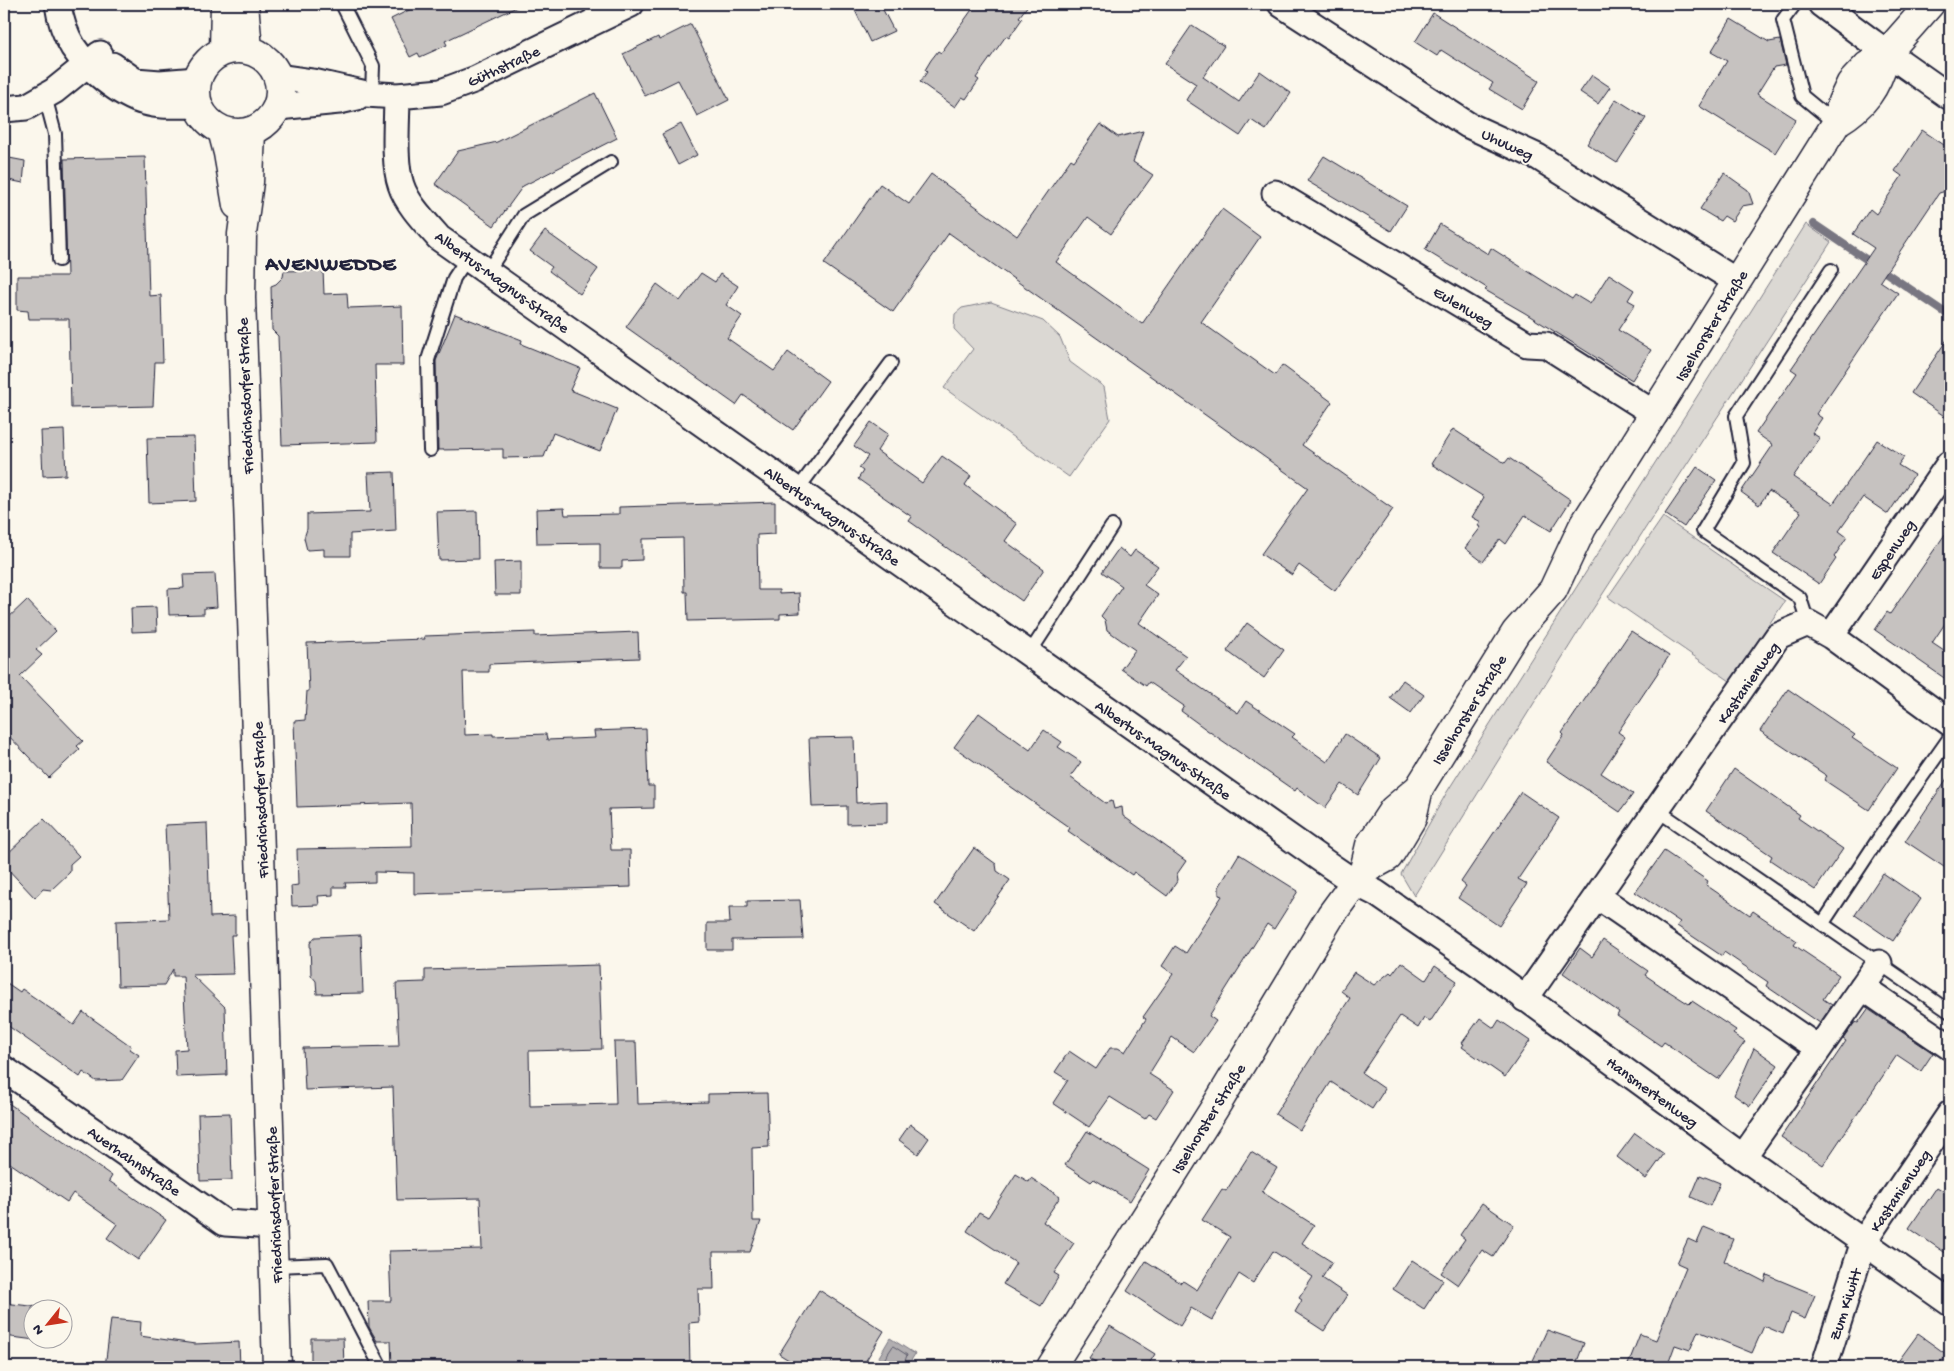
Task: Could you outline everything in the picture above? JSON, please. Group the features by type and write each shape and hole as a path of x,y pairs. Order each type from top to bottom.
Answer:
{"street":[{"path":"58,4 66,34 74,48 94,59 115,67 135,81 160,83 197,92"},
{"path":"72,4 78,22 91,44 94,59"},
{"path":"224,4 236,50"},
{"path":"236,50 244,4"},
{"name":"Güthstraße","path":"278,77 313,82 369,94 397,96 441,92 476,79 593,12 631,4"},
{"name":"Uhuweg","path":"1281,4 1468,124 1538,157 1736,281"},
{"path":"1820,4 1886,54 1950,97"},
{"name":"Isselhorster Straße","path":"1052,1367 1214,1109 1331,915 1359,876 1370,845 1393,810 1419,788 1517,630 1527,599 1538,579 1582,528 1655,414 1836,123 1842,102 1851,83 1868,66 1886,54 1930,4"},
{"path":"236,50 267,59 278,77 280,97 278,107 262,126 242,133 222,130 208,120 197,92 202,67 212,57 236,50"},
{"path":"4,109 26,107 54,91 94,59"},
{"name":"Güthstraße","path":"278,107 339,101 369,94"},
{"name":"Albertus-Magnus-Straße","path":"397,96 396,153 401,185 417,212 439,238 1029,654 1359,876"},
{"name":"Friedrichsdorfer Straße","path":"222,130 228,153 242,234"},
{"name":"Friedrichsdorfer Straße","path":"251,131 249,182 242,234 240,298 278,1367"},
{"name":"Eulenweg","path":"1275,193 1527,344 1546,346 1655,414"},
{"name":"Espenweg","path":"1831,636 1950,465"},
{"path":"1808,624 1831,636 1950,722"},
{"name":"Kastanienweg","path":"1525,998 1778,636 1808,624"},
{"name":"Hansmertenweg","path":"1359,876 1376,893 1479,964 1743,1157 1950,1303"},
{"path":"1597,896 1818,1048"},
{"path":"1743,1157 1879,963"},
{"path":"1862,987 1950,1048"},
{"name":"Auerhahnstraße","path":"4,1069 226,1223 274,1226"},
{"name":"Kastanienweg","path":"1864,1241 1950,1114"},
{"name":"Zum Kiwitt","path":"1824,1367 1864,1241"}],"lane":[{"path":"342,4 373,66 369,94"},
{"path":"1795,4 1783,20 1802,96 1836,123"},
{"path":"45,96 55,134 59,260"},
{"path":"430,450 428,360 454,278 478,264 524,214 611,162"},
{"path":"1808,624 1800,598 1703,531 1744,463 1736,416 1831,270"},
{"path":"798,490 891,363"},
{"path":"1029,654 1112,526"},
{"path":"1824,924 1880,838 1950,737"},
{"path":"1657,810 1950,1012"},
{"path":"275,1266 327,1264 381,1367"}],"shaded area":[{"path":"1806,224 1831,242 1580,629 1414,896 1401,874 1447,792"},
{"path":"991,302 1043,321 1060,337 1070,362 1104,387 1110,419 1069,477 944,388 973,349 954,329 955,314 962,308"},
{"path":"1663,517 1785,601 1730,681 1608,597"}],"water":[{"path":"890,1338 915,1354 907,1367 873,1367"}],"building":[{"path":"421,4 523,4 445,41 447,45 420,57 418,53 410,57 391,19"},
{"path":"852,4 880,4 894,31 870,42"},
{"path":"976,4 1029,4 1019,17 1022,19 1009,38 1006,36 976,78 979,80 966,99 962,97 955,107 920,82 927,72 925,70 931,60 938,51 941,53"},
{"path":"1433,13 1539,81 1522,109 1489,89 1493,83 1441,50 1437,56 1415,42"},
{"path":"1731,19 1769,42 1780,40 1786,65 1774,67 1757,94 1796,119 1775,153 1699,106 1727,61 1711,52"},
{"path":"691,24 729,100 697,116 678,80 645,96 623,54 658,37 659,40"},
{"path":"1192,25 1224,46 1203,77 1239,102 1260,71 1291,93 1266,130 1251,120 1240,136 1186,100 1196,84 1165,64"},
{"path":"1592,75 1610,87 1598,104 1580,92"},
{"path":"595,93 617,138 523,186 494,226 435,184 458,151 497,142"},
{"path":"1616,99 1646,118 1617,163 1587,144"},
{"path":"681,124 697,155 678,165 662,134"},
{"path":"1100,124 1118,137 1143,131 1133,162 1153,175 1111,234 1088,217 1056,262 1142,324 1222,209 1260,237 1201,322 1275,375 1282,365 1332,402 1302,445 1393,509 1335,591 1299,565 1292,575 1261,554 1308,488 949,233 893,312 824,264 880,184 909,204 931,174 1017,236 1071,159 1074,161"},
{"path":"1922,130 1950,149 1950,190 1939,193 1880,281 1898,293 1816,414 1822,418 1812,433 1820,438 1793,477 1833,504 1877,440 1904,457 1898,465 1914,475 1888,514 1863,497 1839,531 1847,537 1834,557 1836,559 1819,584 1773,553 1801,512 1769,491 1759,505 1741,492 1773,445 1756,433 1797,373 1791,369 1874,248 1853,234 1870,209 1876,214 1902,176 1895,171"},
{"path":"1324,156 1407,206 1391,231 1307,181"},
{"path":"4,157 25,161 23,183 4,179"},
{"path":"145,157 149,296 161,295 163,362 155,362 153,406 71,408 69,319 29,319 28,311 17,310 17,276 67,276 64,159"},
{"path":"1724,173 1748,190 1753,204 1742,206 1732,221 1724,216 1720,221 1700,209"},
{"path":"1440,224 1488,254 1491,248 1572,299 1575,295 1590,304 1609,274 1634,290 1628,300 1635,304 1618,330 1651,350 1632,380 1485,290 1487,288 1425,250"},
{"path":"545,231 598,269 580,294 549,271 552,267 530,251"},
{"path":"323,270 324,294 347,293 348,308 402,306 403,365 375,365 377,442 282,445 278,336 272,330 271,286 283,277 284,271"},
{"path":"701,273 715,282 720,274 738,286 726,305 742,316 727,338 774,371 788,352 828,381 793,430 743,395 736,405 626,327 657,284 680,301"},
{"path":"455,314 522,340 521,344 580,368 570,390 617,409 600,451 553,433 544,457 503,458 503,449 438,450 436,361"},
{"path":"1950,335 1950,420 1911,393"},
{"path":"871,422 888,434 877,451 922,483 942,456 971,476 965,485 1017,524 1005,541 1044,569 1022,601 909,521 912,517 858,479 863,471 859,468 868,456 854,446"},
{"path":"1453,429 1505,463 1509,458 1571,500 1551,531 1525,515 1506,544 1500,539 1483,562 1465,548 1481,527 1478,526 1481,522 1472,517 1484,497 1431,464"},
{"path":"64,430 66,475 43,476 41,431"},
{"path":"194,437 196,501 149,503 147,438"},
{"path":"1697,467 1716,480 1684,527 1665,514"},
{"path":"394,472 396,531 350,534 350,556 324,556 324,549 307,550 304,538 307,529 307,514 370,512 368,473"},
{"path":"775,502 775,534 757,535 758,590 779,590 779,594 799,593 800,613 780,614 780,619 688,621 687,592 684,592 683,538 642,539 642,560 622,561 622,568 600,568 600,543 537,544 536,509 564,508 565,515 619,514 619,507"},
{"path":"477,511 478,559 439,560 437,512"},
{"path":"1950,527 1950,616 1932,643 1950,655 1950,682 1875,630 1887,612 1890,614"},
{"path":"1119,548 1130,557 1135,550 1158,566 1144,585 1158,595 1139,623 1186,656 1175,670 1238,713 1246,701 1295,734 1292,737 1327,762 1345,734 1381,758 1358,795 1342,784 1325,808 1297,788 1295,791 1207,730 1181,711 1184,706 1149,682 1146,686 1121,669 1135,650 1107,630 1105,620 1101,616 1122,586 1102,572"},
{"path":"521,561 521,595 495,595 494,562"},
{"path":"215,574 217,607 204,608 204,614 169,615 168,589 184,588 183,575"},
{"path":"27,600 56,631 36,650 42,655 20,676 83,741 77,746 80,749 49,778 4,731 4,632 10,625 6,620"},
{"path":"156,607 157,631 132,632 131,608"},
{"path":"1247,623 1284,650 1264,678 1227,651"},
{"path":"1631,631 1669,656 1618,732 1625,737 1601,773 1633,794 1620,812 1546,762 1564,735 1562,733"},
{"path":"535,632 535,636 638,632 639,658 489,664 489,672 463,672 465,735 546,734 547,740 595,738 594,731 646,729 648,786 654,786 654,808 609,809 611,850 630,850 631,887 414,894 414,873 375,872 375,882 345,883 346,887 333,887 333,895 318,896 319,905 292,906 291,886 298,885 297,849 412,847 411,803 297,807 294,721 305,720 307,691 309,691 307,643 425,639 424,636"},
{"path":"1403,680 1424,695 1411,713 1390,698"},
{"path":"1788,689 1855,735 1852,738 1897,768 1869,810 1824,780 1827,776 1760,731"},
{"path":"979,713 1030,750 1044,730 1062,742 1058,747 1081,762 1070,777 1105,803 1112,801 1114,809 1122,807 1123,816 1186,861 1177,874 1178,880 1167,896 1134,872 1132,875 1068,831 1070,828 954,747"},
{"path":"854,737 856,803 887,801 887,823 847,824 847,806 812,807 809,738"},
{"path":"1734,769 1800,815 1798,818 1843,849 1815,890 1770,860 1772,856 1706,811"},
{"path":"1950,774 1950,871 1905,841"},
{"path":"1521,792 1559,818 1518,879 1527,884 1499,926 1458,898 1466,886 1461,882"},
{"path":"44,819 79,856 70,864 70,872 51,890 43,889 35,898 4,865 4,857"},
{"path":"207,823 210,917 235,916 235,935 231,935 233,974 192,975 225,1007 227,1075 176,1077 175,1050 187,1049 183,976 173,976 173,969 164,985 118,986 116,921 169,919 165,825"},
{"path":"974,848 996,864 997,871 1010,880 974,931 935,904"},
{"path":"1664,851 1708,881 1706,885 1750,915 1753,911 1797,941 1794,945 1839,975 1823,999 1832,1005 1820,1023 1766,986 1768,982 1724,952 1722,956 1677,926 1680,922 1635,892"},
{"path":"1239,854 1298,891 1274,929 1267,924 1209,1016 1216,1021 1194,1052 1172,1037 1149,1074 1174,1090 1156,1118 1149,1114 1145,1119 1110,1097 1089,1127 1053,1103 1068,1080 1055,1072 1069,1051 1096,1069 1110,1048 1118,1048 1125,1052 1146,1019 1143,1017 1173,974 1162,966 1175,946 1186,953 1222,896 1219,895 1219,887"},
{"path":"1883,873 1921,899 1893,941 1855,915"},
{"path":"800,900 803,939 732,940 732,950 707,950 707,923 730,923 729,907 747,907 747,901"},
{"path":"361,935 363,993 317,994 316,981 311,975 310,943 315,937"},
{"path":"1603,940 1648,971 1645,975 1667,990 1689,1004 1692,1001 1736,1030 1733,1034 1745,1042 1718,1079 1664,1042 1661,1046 1617,1016 1619,1012 1563,973 1580,948 1592,957"},
{"path":"1401,962 1426,980 1435,966 1457,981 1430,1022 1424,1018 1418,1028 1400,1016 1362,1073 1385,1089 1372,1109 1331,1082 1300,1130 1275,1114 1350,998 1341,991 1354,972 1374,985 1390,972 1392,974"},
{"path":"599,965 602,1049 529,1051 530,1106 616,1104 614,1042 636,1042 638,1104 708,1102 708,1094 767,1093 769,1147 752,1148 753,1221 761,1221 750,1252 713,1252 714,1289 698,1289 699,1322 689,1323 690,1367 661,1367 661,1365 392,1367 391,1341 377,1341 369,1327 368,1301 391,1301 389,1251 482,1249 480,1198 397,1200 393,1087 305,1090 303,1048 399,1046 396,983 425,982 425,970"},
{"path":"4,981 20,992 22,989 74,1025 83,1012 131,1046 130,1049 139,1055 122,1080 96,1081 83,1072 80,1077 4,1023"},
{"path":"1868,1009 1933,1053 1921,1071 1897,1055 1823,1165 1781,1137 1846,1041 1843,1039 1855,1022 1858,1023"},
{"path":"1480,1018 1494,1028 1499,1020 1530,1041 1505,1077 1462,1047 1464,1044 1462,1043"},
{"path":"1754,1048 1778,1065 1750,1106 1734,1095"},
{"path":"4,1100 112,1176 109,1181 166,1220 138,1260 107,1238 117,1224 73,1193 67,1202 4,1159"},
{"path":"230,1113 232,1180 200,1181 198,1114"},
{"path":"910,1124 929,1138 918,1154 899,1140"},
{"path":"1087,1131 1149,1170 1130,1201 1094,1179 1091,1182 1065,1165"},
{"path":"1635,1133 1664,1154 1646,1179 1617,1157"},
{"path":"1251,1152 1277,1168 1262,1192 1314,1225 1302,1243 1332,1262 1322,1278 1347,1295 1324,1331 1295,1312 1302,1300 1299,1298 1313,1277 1273,1251 1253,1283 1239,1274 1212,1320 1191,1308 1180,1326 1127,1291 1146,1261 1181,1283 1183,1281 1197,1290 1230,1237 1202,1220 1222,1189 1226,1191"},
{"path":"1016,1174 1029,1182 1031,1178 1060,1197 1043,1222 1074,1243 1054,1273 1059,1276 1041,1306 1003,1284 1016,1263 967,1231 979,1212 988,1217"},
{"path":"1700,1175 1720,1183 1710,1206 1691,1197"},
{"path":"1937,1187 1950,1195 1950,1256 1909,1228"},
{"path":"1482,1203 1514,1225 1493,1257 1482,1250 1458,1285 1441,1273 1465,1239 1460,1235"},
{"path":"1704,1227 1733,1239 1724,1261 1765,1282 1767,1275 1815,1295 1805,1319 1791,1313 1783,1334 1764,1326 1752,1353 1698,1331 1690,1350 1675,1345 1667,1367 1627,1367 1640,1334 1656,1340 1686,1267 1677,1263 1688,1239 1697,1243"},
{"path":"1412,1260 1443,1280 1424,1309 1393,1289"},
{"path":"819,1290 884,1331 862,1367 800,1367 779,1354"},
{"path":"4,1303 22,1305 22,1338 4,1336"},
{"path":"111,1319 141,1322 140,1336 195,1344 239,1342 240,1367 105,1367"},
{"path":"1110,1326 1155,1354 1147,1367 1103,1367 1089,1358"},
{"path":"1547,1330 1584,1343 1575,1367 1530,1367"},
{"path":"1918,1334 1946,1354 1937,1367 1894,1367"},
{"path":"311,1338 343,1338 344,1367 311,1367"}],"waterway":[{"path":"1814,224 1950,316"}],"district":[{"name":"AVENWEDDE","path":"331,263"}]}
